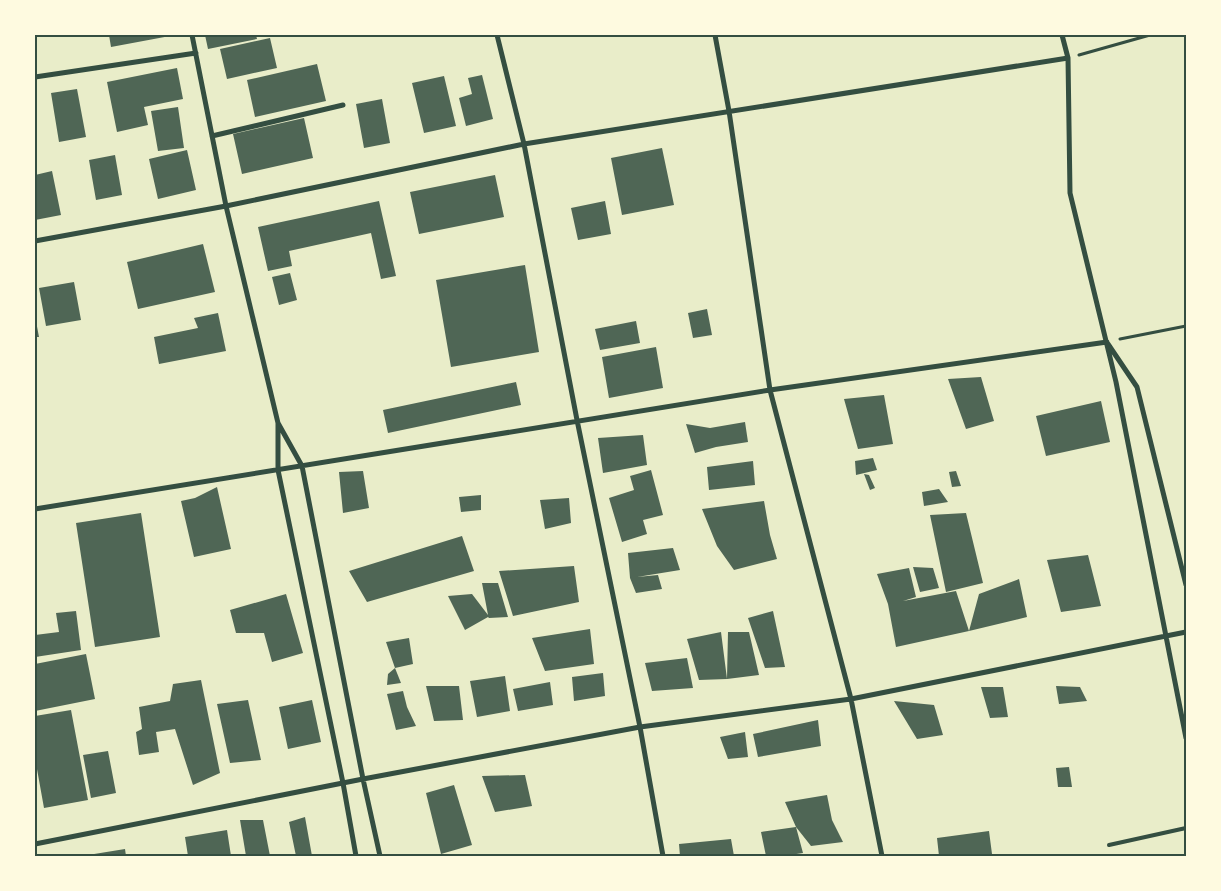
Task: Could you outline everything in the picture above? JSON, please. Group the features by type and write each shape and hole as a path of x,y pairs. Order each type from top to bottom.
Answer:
{"street":[{"path":"192,35 226,206 278,422 278,470 343,783 356,856"},
{"path":"497,35 524,144 577,420 640,728 663,856"},
{"path":"715,35 729,111 770,390 851,699 882,856"},
{"path":"1062,35 1068,58 1070,193 1107,342 1186,738"},
{"path":"35,77 196,54"},
{"path":"35,241 226,206 524,144 1068,58"},
{"path":"212,136 343,105"},
{"path":"35,509 577,420 770,390 1107,342"},
{"path":"1107,342 1137,387 1186,585"},
{"path":"278,422 302,466 363,779 380,856"},
{"path":"35,844 363,779 640,728 851,699 1186,632"}],"lane":[{"path":"1109,845 1186,828"}],"path":[{"path":"1068,58 1150,35"},
{"path":"1107,342 1186,326"}],"building":[{"path":"109,35 170,35 170,36 111,47"},
{"path":"205,35 256,35 257,39 208,49"},
{"path":"270,38 277,68 227,79 220,49"},
{"path":"317,64 326,101 255,117 247,80"},
{"path":"177,68 183,99 144,107 148,125 117,132 107,82"},
{"path":"482,75 493,119 466,126 459,98 472,94 468,78"},
{"path":"444,76 456,126 424,133 412,83"},
{"path":"77,89 86,137 59,142 51,93"},
{"path":"382,99 390,143 364,148 356,104"},
{"path":"178,107 184,148 158,151 151,111"},
{"path":"304,118 313,158 242,174 233,134"},
{"path":"662,148 674,205 622,215 611,158"},
{"path":"187,150 196,190 158,199 149,159"},
{"path":"115,155 122,195 96,200 89,160"},
{"path":"52,171 61,215 35,220 35,175"},
{"path":"495,175 504,217 419,234 410,192"},
{"path":"379,201 396,276 381,279 371,233 289,251 292,266 268,271 258,227"},
{"path":"605,201 611,234 578,240 571,208"},
{"path":"203,244 215,292 138,309 127,262"},
{"path":"525,265 539,352 451,367 436,280"},
{"path":"290,273 297,300 279,305 272,277"},
{"path":"74,282 81,320 46,326 39,288"},
{"path":"707,309 712,335 693,338 688,313"},
{"path":"218,313 226,351 159,364 154,337 198,328 194,318"},
{"path":"35,316 39,337 35,337"},
{"path":"636,321 640,343 600,350 595,329"},
{"path":"656,347 663,388 609,398 602,357"},
{"path":"981,377 994,421 966,429 948,379"},
{"path":"516,382 521,405 388,433 383,410"},
{"path":"884,395 893,444 858,449 844,399"},
{"path":"1101,401 1110,442 1046,456 1036,416"},
{"path":"745,422 748,442 716,447 695,453 686,424 710,428"},
{"path":"643,435 647,465 603,473 598,438"},
{"path":"873,458 877,470 856,475 855,461"},
{"path":"753,461 755,485 709,490 707,467"},
{"path":"651,470 663,515 643,520 647,534 622,542 609,498 634,490 630,476"},
{"path":"363,471 369,508 343,513 339,472"},
{"path":"956,471 961,486 952,487 949,472"},
{"path":"864,474 869,475 875,488 870,490"},
{"path":"217,487 231,549 194,557 181,501 195,498"},
{"path":"939,489 948,502 924,506 922,492"},
{"path":"481,495 481,510 461,512 459,497"},
{"path":"569,498 571,523 545,529 540,500"},
{"path":"764,501 770,535 777,559 734,570 717,546 702,509"},
{"path":"141,513 160,637 95,647 76,523"},
{"path":"966,513 983,583 946,592 930,515"},
{"path":"462,536 474,571 367,602 349,571"},
{"path":"673,548 680,570 637,577 658,575 662,589 636,593 630,578 628,553"},
{"path":"1088,555 1101,606 1061,612 1047,560"},
{"path":"574,566 579,602 513,616 499,571"},
{"path":"913,567 933,568 939,588 920,592"},
{"path":"909,568 916,597 903,601 956,591 969,631 896,647 888,604 877,574"},
{"path":"1019,579 1027,617 969,631 979,594"},
{"path":"482,583 498,583 508,617 488,617 465,630 448,596 472,594 488,615"},
{"path":"286,594 303,653 272,662 264,633 236,633 230,610"},
{"path":"76,611 81,650 35,657 35,635 59,632 56,613"},
{"path":"773,611 785,667 765,668 748,618"},
{"path":"590,629 594,664 545,671 532,638"},
{"path":"721,632 727,679 699,680 687,639"},
{"path":"728,632 749,632 759,675 727,679"},
{"path":"409,638 413,664 395,668 386,642"},
{"path":"86,654 95,699 35,711 35,664"},
{"path":"687,658 693,688 652,691 645,663"},
{"path":"395,668 401,683 387,685 388,674"},
{"path":"603,673 605,696 574,701 572,677"},
{"path":"505,676 510,711 477,717 470,681"},
{"path":"201,680 220,773 193,785 175,729 156,732 159,752 139,755 136,732 142,729 139,707 170,701 173,684"},
{"path":"550,682 553,705 518,711 513,689"},
{"path":"426,686 459,686 463,720 434,721"},
{"path":"1056,686 1080,687 1087,701 1059,704"},
{"path":"981,687 1003,687 1008,717 990,718"},
{"path":"403,691 407,707 416,726 396,730 387,694"},
{"path":"248,700 261,760 230,763 217,704"},
{"path":"312,700 321,742 288,749 279,707"},
{"path":"894,701 934,705 943,735 917,739"},
{"path":"71,710 88,800 44,808 35,758 35,716"},
{"path":"818,720 821,746 758,757 753,734"},
{"path":"745,732 748,757 728,759 720,737"},
{"path":"108,751 116,793 91,798 83,755"},
{"path":"1069,767 1072,787 1058,787 1056,768"},
{"path":"525,775 532,806 495,812 482,776"},
{"path":"454,785 472,845 441,854 426,793"},
{"path":"827,795 832,820 843,842 811,846 796,827 785,802"},
{"path":"305,817 312,856 296,856 289,822"},
{"path":"240,820 263,820 270,856 246,856"},
{"path":"796,827 803,853 766,856 761,832"},
{"path":"227,830 231,856 188,856 185,837"},
{"path":"989,831 992,854 980,856 939,856 937,838"},
{"path":"731,839 734,856 680,856 679,844"},
{"path":"125,849 126,856 88,855"}]}
